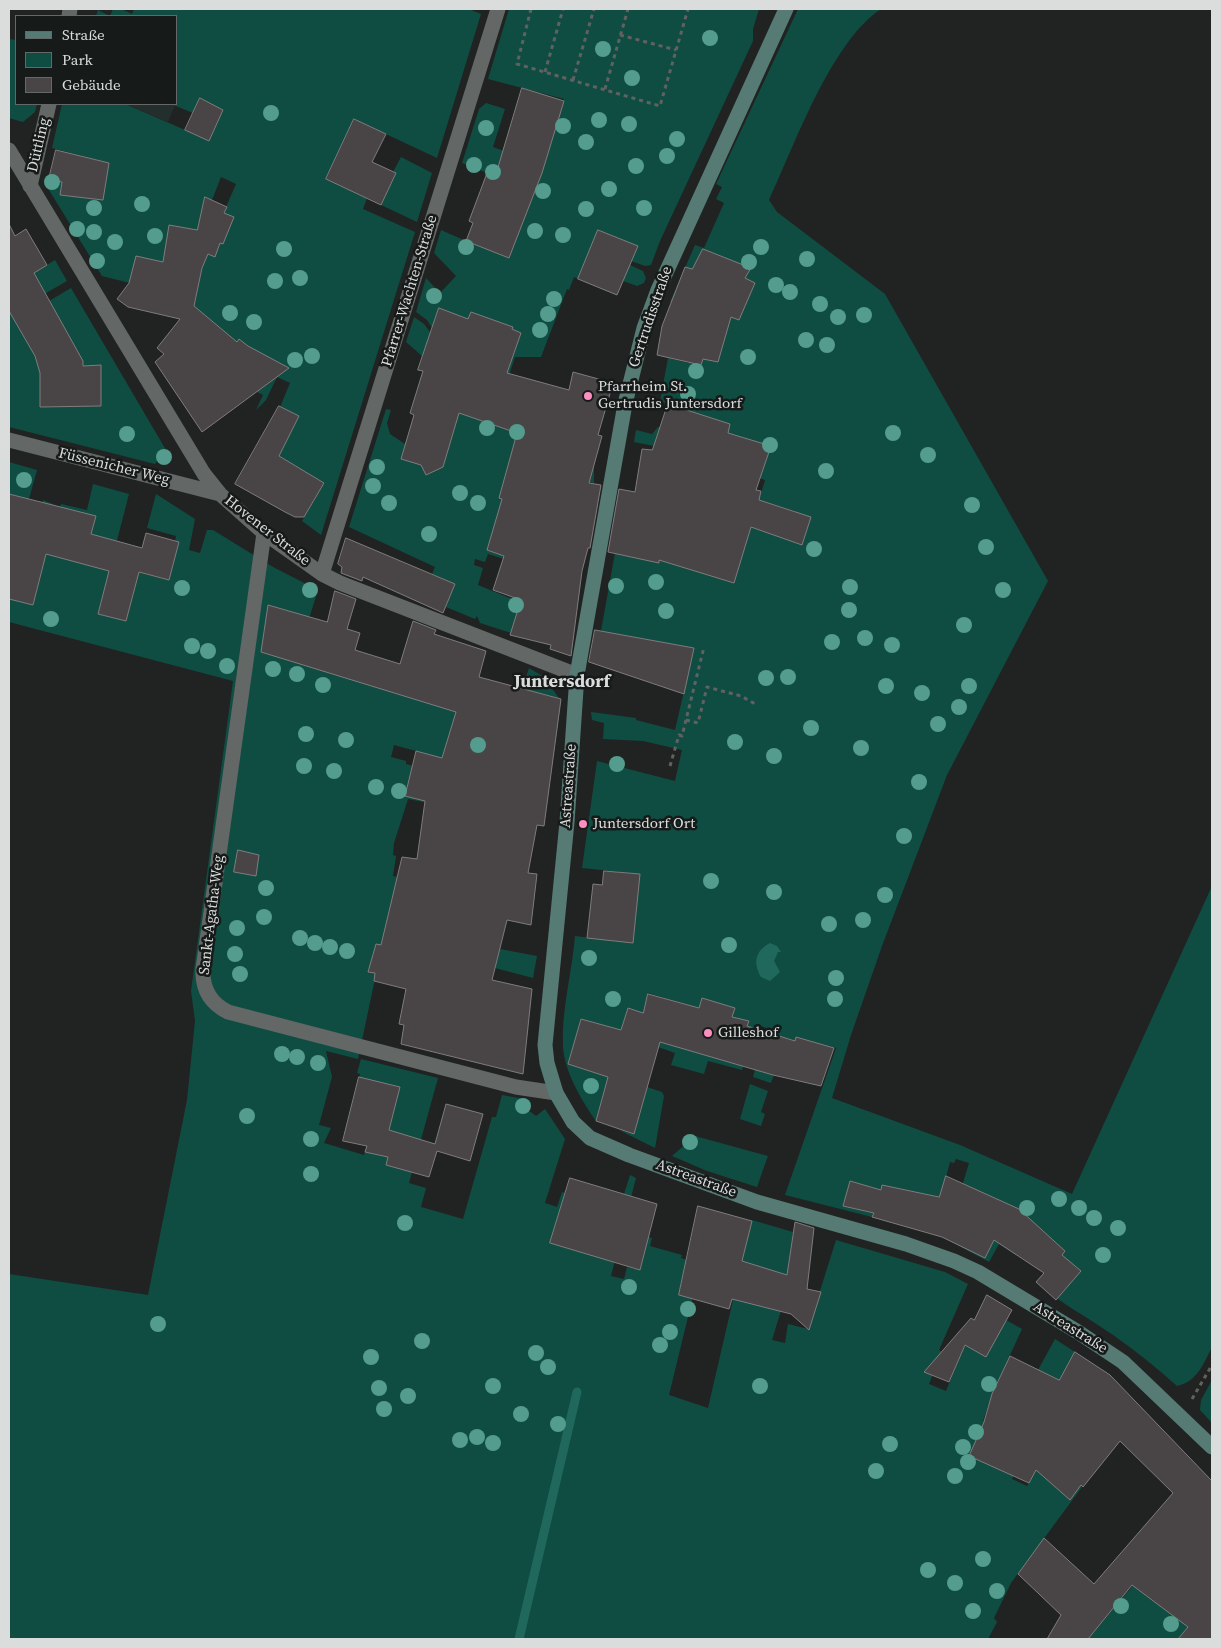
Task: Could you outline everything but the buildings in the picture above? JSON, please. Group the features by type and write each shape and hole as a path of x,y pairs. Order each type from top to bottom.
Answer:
{"street":[{"name":"Pfarrer-Wachten-Straße","path":"322,574 498,9"},
{"name":"Gertrudisstraße","path":"577,675 619,431 644,328 674,253 786,9"},
{"name":"Düttling","path":"30,186 49,105"},
{"name":"Hovener Straße","path":"9,150 204,474 220,494 264,533 322,574 354,590 577,675"},
{"name":"Füssenicher Weg","path":"9,440 220,494"},
{"name":"Sankt-Agatha-Weg","path":"264,533 203,969 207,993 216,1005 228,1012 506,1084 556,1093"},
{"name":"Astreastraße","path":"577,675 567,822 545,1045 547,1063 556,1093 566,1113 590,1138 615,1149 757,1202 934,1253 978,1272 1104,1348 1142,1378 1212,1447"}],"path":[{"path":"531,9 517,64 660,106 688,9"},
{"path":"545,72 563,9"},
{"path":"573,80 594,9"},
{"path":"605,89 628,9"},
{"path":"620,35 676,50"},
{"path":"670,766 679,735 682,736 704,647"},
{"path":"686,720 698,723 707,687 741,696 757,705"},
{"path":"1182,1417 1212,1365"}],"shaded area":[{"path":"127,105 175,105 168,122"},
{"path":"770,943 777,946 781,952 778,952 774,961 780,972 770,981 761,977 756,962 758,954"}],"green space":[{"path":"113,9 121,9 132,14 134,9 469,9 481,14 437,158 354,119 326,178 367,198 363,209 415,232 321,535 302,521 324,483 281,458 270,476 280,407 290,383 277,377 266,400 256,410 263,395 237,382 251,349 239,339 223,359 194,307 204,258 236,184 221,177 212,200 205,197 196,235 179,273 135,262 130,283 102,276 44,182 48,179 62,182 61,195 102,200 109,163 52,148 62,105 127,105 199,136 214,105 200,98 193,113 173,105 178,105 178,15 110,15"},
{"path":"509,9 759,9 753,29 753,41 660,241 651,265 645,266 631,261 630,265 643,271 646,278 644,283 637,286 623,281 617,295 574,277 569,290 567,289 541,357 515,357 501,400 599,430 598,435 573,461 594,467 594,483 576,479 514,562 488,554 485,562 475,559 474,565 483,568 478,585 507,597 528,602 511,633 480,623 477,616 475,619 446,607 455,584 432,574 435,567 349,527 386,409 391,410 387,423 390,434 405,444 415,414 444,396 418,387 423,372 450,366 422,356 406,342 414,317 424,324 430,332 432,328 427,320 416,312 426,278 440,293 456,276 434,253 441,230 466,241 473,223 469,221 480,192 522,187 462,163 479,109 486,103 505,109 493,147 504,151 561,111 564,99 488,79"},
{"path":"798,9 881,9 863,24 830,69 769,200 777,212 885,294 1048,581 947,775 882,946 851,1035 832,1098 960,1145 1072,1194 1212,886 1212,1347 1199,1371 1184,1384 1177,1386 1130,1347 1045,1290 1036,1282 1047,1270 1021,1247 1016,1255 999,1244 989,1262 946,1239 969,1163 956,1159 954,1163 950,1162 941,1197 882,1185 877,1202 871,1201 874,1188 850,1181 843,1206 874,1213 872,1217 785,1195 836,1048 796,1038 795,1041 787,1038 771,1083 753,1077 766,1028 757,1024 742,1070 708,1061 704,1074 671,1065 675,1053 658,1047 658,1019 628,1008 621,1030 581,1019 568,1064 608,1077 596,1121 580,1096 567,1067 564,1057 563,1033 575,936 633,943 640,874 582,868 597,761 675,781 682,750 643,741 603,739 604,723 592,720 591,712 636,718 636,720 675,730 694,648 601,631 618,536 708,507 802,545 805,535 795,511 759,500 765,480 675,450 634,442 636,430 652,434 658,427 680,434 688,411 660,401 668,358 688,363 698,335 702,313 670,302 695,245 704,248 724,203 716,199 722,187 716,184","holes":["648,993 699,1008 702,998 734,1008 732,1017 748,1022 737,1063 644,1009"]},
{"path":"98,10 108,15 96,15"},
{"path":"9,39 15,40 15,105 37,105 35,112 23,122 9,118"},
{"path":"401,157 432,173 417,222 381,205 396,173 393,172"},
{"path":"55,260 67,281 39,297 49,301 71,288 166,450 155,464 9,427 9,288"},
{"path":"9,462 37,470 24,517 38,521 43,500 60,507 61,504 87,510 93,484 129,494 98,614 126,621 137,572 168,580 176,536 147,528 156,494 195,519 189,550 200,553 207,530 213,530 273,567 318,590 302,641 286,637 293,612 268,605 262,652 459,712 442,758 394,745 391,757 406,761 406,764 417,767 428,774 424,802 408,799 394,843 393,855 396,856 393,876 415,880 390,908 358,1059 326,1051 332,1077 319,1125 331,1128 324,1143 364,1155 368,1140 344,1134 360,1074 357,1073 361,1059 438,1078 409,1183 426,1188 421,1207 463,1219 492,1117 496,1117 502,1095 531,1102 528,1110 536,1116 545,1109 565,1139 545,1203 557,1207 562,1192 565,1193 570,1178 624,1194 630,1175 636,1178 611,1276 624,1279 627,1267 640,1270 648,1237 652,1238 650,1246 682,1255 681,1258 687,1260 683,1277 697,1280 669,1395 708,1408 733,1300 733,1289 752,1220 793,1232 783,1304 772,1340 785,1343 788,1324 808,1329 836,1240 945,1272 968,1284 939,1350 942,1352 929,1384 946,1391 965,1345 1006,1320 1022,1329 992,1394 983,1421 996,1426 1026,1448 1012,1479 1027,1486 1042,1459 1082,1487 1011,1583 994,1618 997,1622 988,1639 9,1639 9,1274 148,1295 187,1100 195,1021 191,991 233,681 9,622","holes":["24,573 40,578 33,605 17,601"]},
{"path":"529,668 544,677 559,698 522,689"},
{"path":"500,949 537,956 533,978 495,968"},
{"path":"750,1084 768,1091 761,1112 765,1114 761,1126 740,1119"},
{"path":"647,1087 662,1092 664,1096 655,1148 619,1130 634,1134"},
{"path":"695,1136 768,1156 757,1187 707,1171 672,1156"},
{"path":"1055,1339 1075,1352 1059,1380 1038,1370"},
{"path":"1212,1380 1212,1423 1200,1410 1201,1400"},
{"path":"1204,1501 1212,1509 1212,1537 1195,1558 1196,1617 1178,1639 1088,1639"}],"waterway":[{"path":"519,1639 577,1392"}],"place":[{"name":"Pfarrheim St. Gertrudis Juntersdorf","path":"588,396"},
{"name":"Juntersdorf Ort","path":"583,824"},
{"name":"Gilleshof","path":"708,1033"}],"district":[{"name":"Juntersdorf","path":"562,682"}]}
